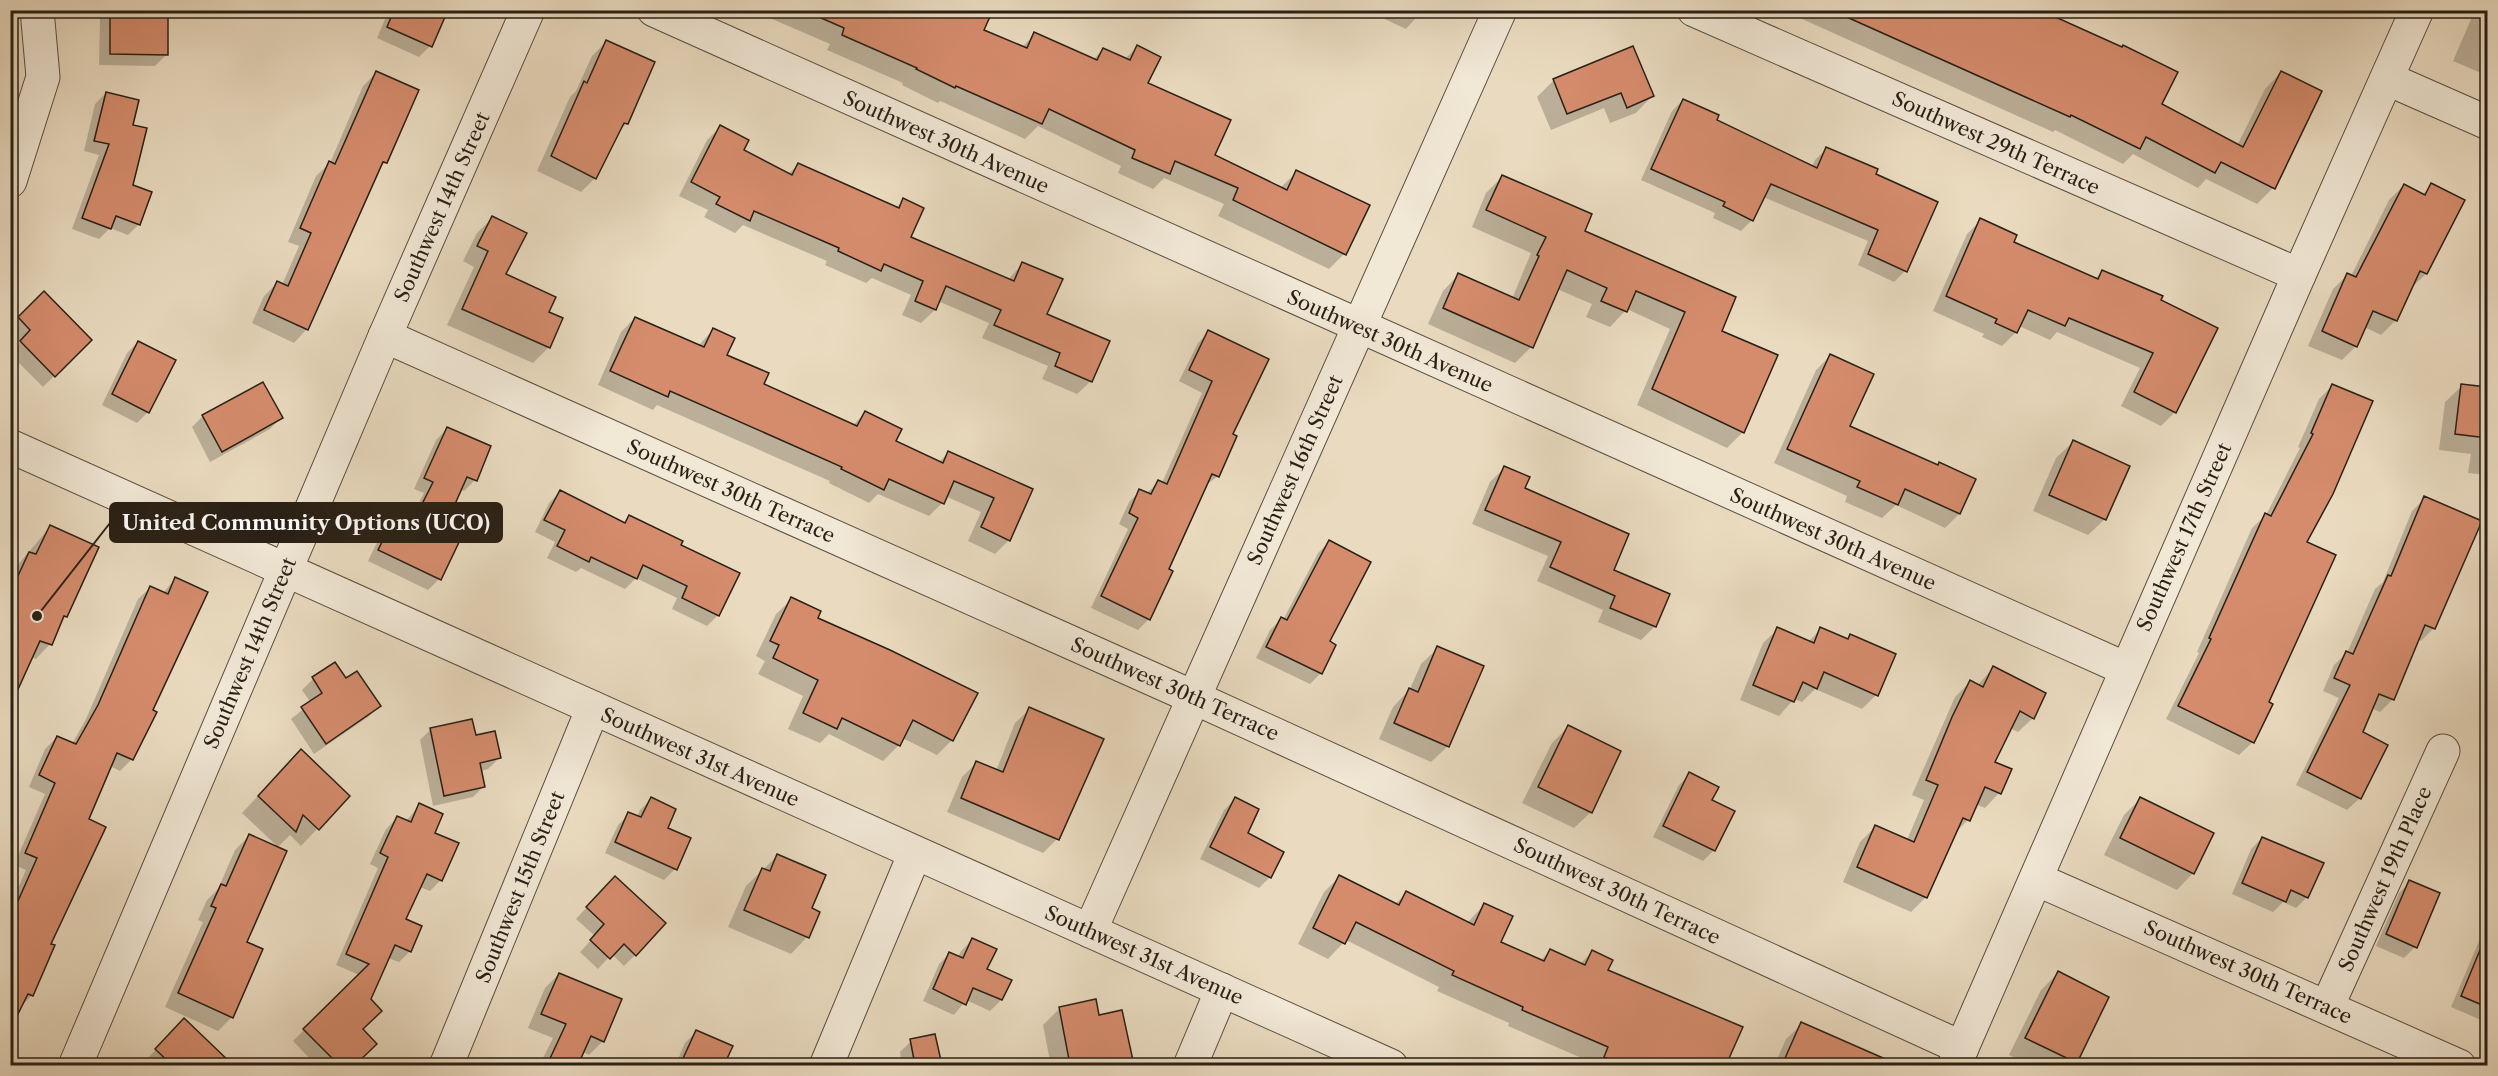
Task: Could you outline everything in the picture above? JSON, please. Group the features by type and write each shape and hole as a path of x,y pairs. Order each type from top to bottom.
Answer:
{"street":[{"path":"10,181 43,77 37,10"},
{"name":"Southwest 14th Street","path":"75,1065 385,336 528,10"},
{"name":"Southwest 30th Avenue","path":"654,10 2126,669"},
{"name":"Southwest 16th Street","path":"1090,931 1500,10"},
{"name":"Southwest 29th Terrace","path":"1694,10 2299,275"},
{"name":"Southwest 17th Street","path":"1958,1057 2126,669 2417,10"},
{"path":"2388,79 2487,123"},
{"name":"Southwest 30th Terrace","path":"385,336 1195,698 1958,1057"},
{"name":"Southwest 31st Avenue","path":"10,446 1391,1065"},
{"name":"Southwest 15th Street","path":"446,1065 593,708"},
{"name":"Southwest 19th Place","path":"2327,1007 2443,751"},
{"path":"826,1065 915,853"},
{"name":"Southwest 30th Terrace","path":"2036,879 2459,1065"},
{"path":"1190,1065 1222,990"}],"building":[{"path":"110,10 168,10 168,55 110,54"},
{"path":"394,10 448,10 432,47 387,27"},
{"path":"803,10 993,10 984,30 1027,48 1034,32 1097,60 1103,48 1130,60 1137,45 1161,57 1148,83 1231,120 1215,155 1287,190 1296,170 1370,205 1346,255 1233,200 1238,188 1175,161 1170,174 1132,158 1135,150 1049,109 1042,124 956,86 955,88 917,68 842,35 844,28"},
{"path":"1831,10 2040,10 2122,47 2123,45 2178,72 2162,104 2243,147 2281,71 2322,91 2275,189 2221,162 2215,173 2146,137 2140,149 2071,115 2070,117"},
{"path":"606,40 655,62 628,124 624,123 596,179 551,156 584,81 587,83"},
{"path":"1633,46 1654,96 1627,108 1621,93 1567,114 1553,79"},
{"path":"376,71 419,90 387,163 383,162 308,330 264,310 277,281 288,286 311,233 300,228 329,161 335,164"},
{"path":"106,92 139,100 133,125 147,128 133,185 152,192 140,225 116,216 111,229 82,218 109,144 94,141"},
{"path":"1683,99 1719,115 1717,120 1817,168 1826,147 1878,169 1876,174 1938,202 1907,272 1868,254 1878,230 1771,184 1753,221 1723,206 1725,202 1651,169"},
{"path":"720,125 749,140 744,150 792,175 798,163 899,208 903,198 924,208 911,237 1014,281 1022,262 1063,279 1047,314 1110,341 1092,382 1055,366 1060,353 994,325 1001,310 946,286 936,310 915,301 923,281 884,264 881,271 838,251 839,248 754,211 750,221 716,204 720,197 691,182"},
{"path":"1502,175 1592,214 1585,231 1736,297 1722,331 1778,355 1744,433 1652,389 1685,312 1636,291 1627,312 1601,301 1607,288 1567,270 1533,348 1443,308 1458,273 1519,300 1539,256 1537,255 1546,237 1486,210"},
{"path":"2431,183 2465,200 2427,274 2420,271 2397,321 2373,311 2357,347 2322,331 2347,273 2356,277 2404,184 2425,195"},
{"path":"492,216 527,233 506,274 556,297 549,312 563,318 550,348 462,309 488,251 477,246"},
{"path":"1980,218 2017,235 2014,242 2098,279 2102,270 2163,296 2161,300 2218,328 2176,413 2134,392 2153,353 2069,318 2065,326 2028,310 2017,333 1995,323 1997,319 1946,296"},
{"path":"44,291 92,340 55,377 20,341 30,330 18,317"},
{"path":"635,317 704,347 713,328 735,338 727,355 769,373 764,384 857,426 865,411 902,429 896,441 943,463 948,451 1033,489 1010,541 981,527 994,498 954,481 944,504 889,479 884,490 841,469 842,467 670,391 668,397 610,371"},
{"path":"1208,330 1269,359 1233,434 1237,436 1219,477 1212,474 1169,569 1173,571 1150,620 1101,596 1138,518 1129,513 1139,489 1151,494 1158,480 1167,484 1212,381 1189,370"},
{"path":"138,341 176,360 149,413 112,394"},
{"path":"1830,354 1874,374 1850,426 1938,465 1939,462 1976,479 1960,514 1905,489 1898,505 1857,487 1860,481 1787,449"},
{"path":"263,382 283,418 222,452 202,415"},
{"path":"2332,384 2373,401 2333,494 2307,542 2336,555 2269,702 2273,704 2254,743 2178,706 2211,639 2209,638 2265,513 2271,516 2313,434 2311,433"},
{"path":"2461,384 2487,387 2487,438 2455,434"},
{"path":"447,427 491,446 477,481 467,477 444,529 461,538 441,580 378,550 392,522 409,530 433,482 424,478"},
{"path":"2073,440 2130,466 2106,520 2049,495"},
{"path":"1504,466 1530,477 1525,488 1629,534 1614,570 1670,594 1656,627 1610,608 1615,596 1550,567 1561,542 1485,510"},
{"path":"560,490 625,523 629,515 683,541 681,545 740,573 719,616 682,598 687,586 643,565 637,579 591,557 589,562 557,546 565,530 544,520"},
{"path":"2424,496 2482,521 2435,629 2425,625 2394,700 2379,694 2363,732 2388,745 2361,799 2307,772 2350,685 2334,678 2346,651 2353,654 2388,575 2391,576"},
{"path":"50,525 99,547 52,645 40,641 10,707 10,593 29,552 36,554"},
{"path":"1329,540 1371,562 1330,641 1336,645 1322,674 1266,647 1281,617 1287,620"},
{"path":"175,577 208,592 153,710 157,712 133,760 117,753 89,819 106,827 51,944 55,945 33,996 28,994 10,1030 10,919 37,858 25,853 55,783 39,775 57,736 76,744 98,705 150,586 168,594"},
{"path":"791,597 821,611 818,618 978,693 953,741 913,720 900,746 842,718 837,729 803,713 818,680 773,658 779,645 770,641"},
{"path":"1777,627 1814,643 1820,627 1848,639 1850,634 1896,654 1878,696 1824,672 1817,689 1803,682 1794,702 1753,685"},
{"path":"1437,646 1484,666 1449,747 1394,723 1409,688 1418,692"},
{"path":"335,662 346,678 357,671 381,706 326,744 301,707 322,693 312,677"},
{"path":"1993,666 2046,693 2034,719 2020,711 1995,762 2012,769 2001,794 1985,787 1970,821 1963,818 1927,898 1857,867 1875,825 1914,842 1938,785 1926,780 1952,717 1970,680 1983,687"},
{"path":"1029,707 1104,739 1059,840 961,798 976,761 1003,772"},
{"path":"472,719 476,735 495,731 501,758 480,763 485,787 444,796 430,728"},
{"path":"1568,725 1621,751 1592,813 1538,787"},
{"path":"301,749 350,796 319,830 303,815 296,832 258,796"},
{"path":"1689,772 1719,787 1712,800 1735,811 1715,851 1663,826"},
{"path":"651,797 676,809 668,828 691,838 677,870 615,842 628,812 641,817"},
{"path":"1235,797 1259,809 1248,833 1284,852 1271,878 1210,847"},
{"path":"2140,797 2214,833 2194,874 2120,838"},
{"path":"419,803 443,814 435,833 459,843 442,881 427,874 406,919 422,926 411,952 395,945 371,999 382,1011 363,1029 377,1044 355,1065 339,1065 303,1029 369,964 346,954 388,857 380,853 397,816 411,822"},
{"path":"249,834 287,851 247,942 263,949 233,1018 178,993 216,908 211,906 221,884 226,886"},
{"path":"2262,837 2324,863 2308,898 2291,890 2286,902 2242,883"},
{"path":"777,854 826,875 812,908 820,912 809,938 744,910 762,868 770,871"},
{"path":"1339,875 1399,905 1406,891 1474,925 1484,903 1513,916 1501,942 1544,961 1550,949 1585,965 1592,950 1613,960 1608,970 1743,1027 1726,1065 1623,1065 1604,1057 1608,1047 1522,1010 1523,1007 1452,975 1454,971 1356,922 1345,944 1313,928"},
{"path":"615,876 666,923 636,956 624,944 610,959 590,940 604,924 586,907"},
{"path":"2409,880 2440,893 2417,948 2386,934"},
{"path":"2487,933 2487,1007 2461,996"},
{"path":"972,938 997,949 987,969 1012,980 1002,1000 973,988 966,1005 933,989 949,952 963,958"},
{"path":"2058,971 2109,997 2077,1063 2025,1038"},
{"path":"559,973 622,999 604,1042 591,1036 578,1065 547,1065 566,1024 541,1014"},
{"path":"1096,999 1099,1015 1122,1010 1134,1065 1070,1065 1059,1007"},
{"path":"184,1018 233,1065 172,1065 155,1049"},
{"path":"1801,1022 1899,1065 1782,1065"},
{"path":"696,1030 733,1046 724,1065 680,1065"},
{"path":"935,1034 942,1065 915,1065 910,1039"}],"place":[{"name":"United Community Options (UCO)","path":"37,616"}]}
